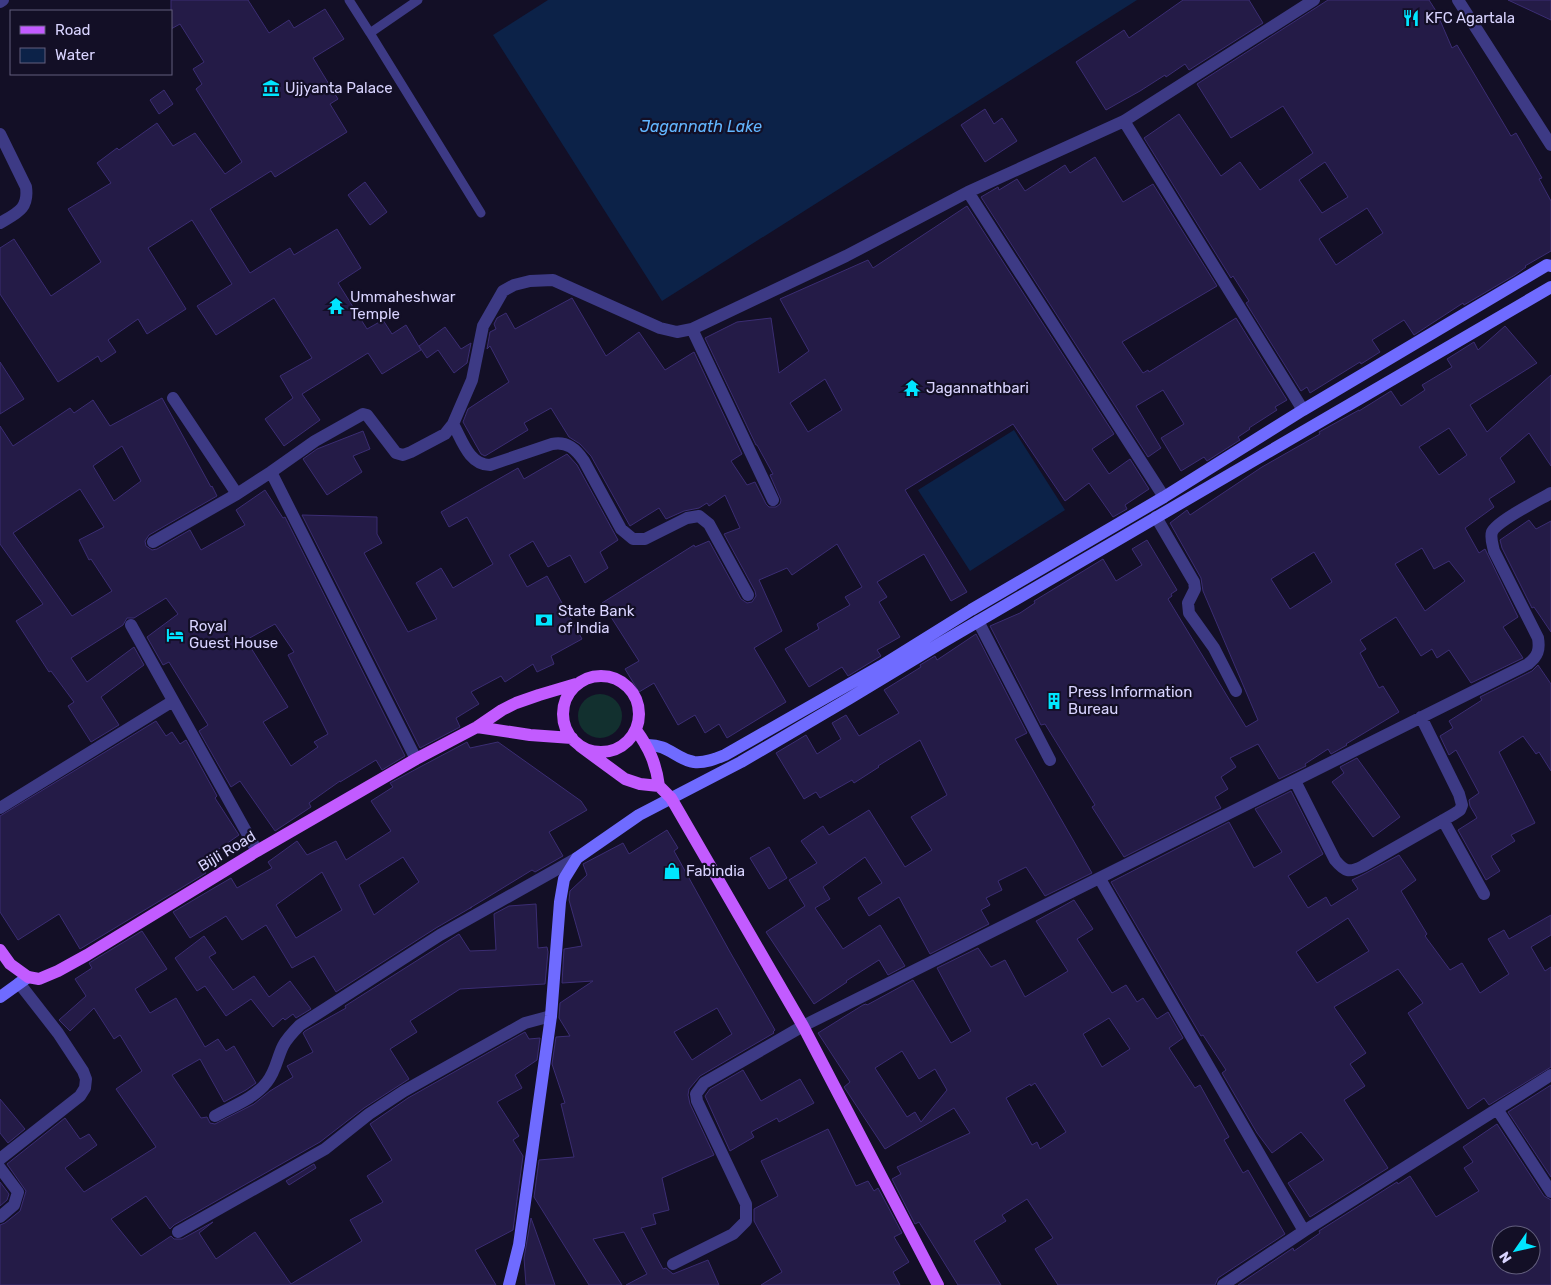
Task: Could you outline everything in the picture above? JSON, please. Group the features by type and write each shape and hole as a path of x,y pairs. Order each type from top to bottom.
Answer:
{"main road":[{"path":"477,727 576,742 593,751 607,752 620,747 631,738 638,725 640,711 636,698 628,686 616,678 602,675 588,677 576,684 567,695 563,709 564,723 576,742 625,780 658,786 672,798 803,1026 938,1285"},
{"name":"Bijli Road","path":"24,980 39,979 87,955 257,851 416,759 477,727 502,710 516,703 576,684"},
{"path":"636,730 646,745 656,769 658,786"},
{"path":"0,950 24,980"}],"street":[{"path":"154,542 237,494 315,441 363,414 367,415 391,448 396,453 403,455 445,434 453,424 472,380 483,326 503,291 514,285 530,281 553,280 660,328 677,332 692,329 846,256 968,192 1124,121 1314,0"},
{"path":"1458,0 1551,145"},
{"path":"1124,121 1303,410"},
{"path":"0,134 26,187 27,196 22,209 0,224"},
{"path":"968,192 1164,497"},
{"path":"646,745 656,744 684,759 694,762 705,762 725,756 881,666 971,610 1164,497 1303,410 1547,265 1551,266"},
{"path":"216,1116 258,1092 273,1072 282,1047 288,1037 300,1025 440,935 577,858 639,815 749,757 978,621 1551,287"},
{"path":"692,329 773,500"},
{"path":"173,398 237,494"},
{"path":"453,424 471,458 483,465 490,465 560,442 569,446 578,452 584,461 621,530 633,539 645,539 688,518 699,516 708,524 748,595"},
{"path":"271,472 416,759"},
{"path":"673,1264 733,1234 746,1220 746,1204 697,1101 696,1094 704,1083 803,1026 1528,664 1535,658 1538,652 1538,638 1494,552 1492,532 1500,523 1551,492"},
{"path":"1156,517 1194,582 1196,589 1188,603 1188,613 1214,648 1236,691"},
{"path":"978,621 1050,760"},
{"path":"131,625 257,851"},
{"path":"0,808 173,701"},
{"path":"1295,781 1335,860 1344,870 1350,871 1363,866 1460,810 1462,805 1462,800 1422,718"},
{"path":"1443,820 1484,894"},
{"path":"509,1285 519,1245 551,1016 561,894 564,879 577,858"},
{"path":"1100,879 1304,1231"},
{"path":"0,997 24,980 83,1071 86,1079 85,1088 80,1096 0,1159"},
{"path":"178,1232 325,1149 368,1114 404,1091 525,1024 551,1016"},
{"path":"1222,1285 1304,1231 1551,1076"},
{"path":"1497,1109 1551,1192"},
{"path":"0,1168 18,1192 14,1205 0,1217"}],"lane":[{"path":"349,0 481,213"},
{"path":"370,33 418,0"}],"green space":[{"path":"596,694 604,694 616,700 622,716 616,732 604,738 596,738 584,732 578,720 578,712 584,700"}],"water":[{"name":"Jagannath Lake","path":"548,0 1137,0 662,301 493,35"},
{"path":"1014,430 1065,510 970,571 918,490"}],"building":[{"path":"171,0 248,0 269,33 289,20 294,28 325,9 344,39 313,58 338,99 330,104 347,132 275,177 271,171 210,209 250,273 290,248 294,255 337,229 361,268 338,283 367,329 383,320 392,334 406,325 421,350 382,374 368,353 302,394 320,420 284,446 265,419 293,398 280,376 312,358 274,298 216,335 197,306 232,284 192,220 148,248 186,309 147,334 138,319 108,340 116,352 101,362 98,356 58,382 0,294 0,248 14,239 51,296 101,262 68,209 111,183 97,163 157,123 173,146 195,133 225,174 242,162 196,89 202,84 193,69 204,62 180,24 172,28"},
{"path":"1183,0 1249,0 1263,23 1189,70 1185,64 1166,77 1165,75 1106,110 1076,62 1124,30 1129,38"},
{"path":"1328,0 1429,0 1436,11 1452,48 1457,45 1511,136 1516,133 1542,178 1539,179 1551,201 1551,251 1525,266 1515,275 1464,305 1463,303 1414,335 1404,320 1372,340 1380,352 1310,393 1307,387 1301,391 1246,303 1249,301 1233,276 1231,278 1144,138 1179,114 1221,176 1240,162 1260,190 1313,153 1283,106 1231,138 1197,84","holes":["1325,162 1348,197 1322,213 1299,180","1367,208 1383,233 1336,265 1319,239"]},
{"path":"1508,0 1551,0 1551,20"},
{"path":"164,90 173,104 159,114 150,100"},
{"path":"985,109 994,124 1002,118 1017,141 985,162 961,125"},
{"path":"1095,157 1123,202 1153,184 1217,286 1122,342 1143,373 1148,370 1149,372 1236,318 1287,400 1275,407 1277,410 1238,437 1240,440 1207,461 1204,457 1181,471 1161,438 1184,424 1163,390 1136,406 1161,448 1148,457 981,197 998,187 999,190 1017,179 1025,191 1065,165 1070,173"},
{"path":"365,182 387,212 370,225 348,195"},
{"path":"967,206 1114,434 1092,449 1109,474 1130,459 1149,489 1125,505 1127,509 1113,517 1089,483 1065,501 1013,424 905,490 967,592 951,601 924,554 877,582 887,597 879,602 900,637 877,650 881,656 848,676 842,667 809,687 785,649 819,629 817,624 850,605 845,597 862,587 837,544 792,575 787,568 759,580 782,631 754,648 786,702 727,738 719,724 705,733 695,715 678,725 654,683 639,692 625,669 639,661 602,603 694,545 695,547 709,541 741,599 747,603 752,602 756,596 755,591 724,534 740,528 725,495 709,506 707,503 699,508 684,511 666,519 659,508 630,526 591,456 580,444 569,437 551,408 524,423 528,430 485,456 481,454 463,422 468,409 509,382 490,346 487,349 490,332 496,329 494,324 497,318 506,313 515,329 572,298 606,356 639,332 665,370 694,352 742,454 731,461 747,485 755,482 766,504 769,507 776,507 780,504 781,500 770,475 773,474 756,445 705,338 737,322 771,318 779,373 809,351 780,299 868,260 873,268","holes":["825,379 842,410 808,432 790,403"]},
{"path":"1505,326 1537,363 1470,405 1487,432 1551,375 1551,466 1529,433 1500,458 1515,482 1489,499 1494,507 1465,528 1479,553 1485,549 1518,617 1503,627 1523,658 1471,683 1449,650 1437,658 1432,649 1421,656 1396,617 1360,640 1366,649 1360,653 1379,688 1383,686 1399,712 1331,754 1328,749 1305,764 1306,766 1279,779 1258,744 1230,758 1236,767 1221,777 1228,789 1215,797 1221,808 1124,857 1092,807 1095,805 1045,724 1041,725 990,626 1020,613 1035,603 1034,601 1103,559 1116,581 1142,565 1132,549 1147,540 1177,590 1168,599 1246,727 1258,720 1203,591 1201,578 1170,523 1187,510 1190,515 1262,467 1391,391 1401,406 1425,390 1422,385 1452,367 1447,359 1474,342 1478,350","holes":["1449,428 1467,455 1439,475 1419,447","1422,548 1434,569 1449,561 1465,581 1425,611 1395,564","1314,552 1332,582 1290,609 1271,579"]},
{"path":"445,327 461,349 471,343 467,363 454,373 438,350 427,358 419,346"},
{"path":"0,362 24,399 0,414"},
{"path":"162,398 217,496 149,535 145,541 146,546 152,550 190,530 201,550 245,525 236,510 265,490 283,518 285,517 405,756 382,770 376,760 340,781 309,803 311,807 275,831 240,781 231,787 199,731 208,725 169,662 163,665 147,637 178,614 166,598 134,618 127,618 123,625 71,658 87,682 134,647 144,665 101,697 119,725 91,742 68,706 74,702 51,671 49,672 16,621 43,604 0,544 0,426 13,446 70,408 74,413 93,400 110,426","holes":["122,446 141,481 114,501 93,466","80,489 104,527 79,540 89,560 91,559 112,591 72,616 13,533","275,624 294,652 288,655 328,734 314,742 318,747 291,766 263,722 288,707 246,640"]},
{"path":"363,431 370,449 353,456 362,472 327,495 303,459 317,449"},
{"path":"567,454 577,465 618,540 600,552 608,568 585,583 570,555 548,567 533,541 509,555 527,587 547,576 582,639 551,656 554,664 537,672 533,664 505,682 501,676 471,692 479,704 456,718 460,727 420,748 302,515 377,517 377,534 382,543 364,553 408,632 437,619 416,583 441,568 453,588 493,564 467,517 449,527 441,512 518,468 524,479"},
{"path":"1529,520 1536,529 1551,521 1551,632 1534,607 1532,608 1502,548 1500,540"},
{"path":"976,634 1027,733 1015,739 1092,873 1045,896 1026,867 998,881 1002,890 986,898 990,905 981,910 989,924 930,954 899,897 869,916 858,898 882,883 865,857 823,887 830,899 815,908 843,949 880,925 905,966 888,975 879,960 814,1004 766,932 805,906 789,880 817,863 801,841 823,826 829,835 869,810 905,867 932,850 911,817 947,795 920,740 854,783 852,780 820,798 816,792 804,799 776,753 806,735 817,754 841,739 832,723 846,715 859,736 899,713 884,690 921,667 920,665 935,656 937,660"},
{"path":"1538,665 1551,684 1551,771 1539,752 1536,754 1523,736 1499,752 1535,823 1511,835 1515,841 1491,856 1500,871 1486,880 1458,830 1477,818 1470,806 1469,800 1479,793 1456,750 1449,755 1440,736 1453,728 1449,721 1482,700 1480,697 1532,671"},
{"path":"156,721 166,736 172,732 180,744 186,740 217,796 215,798 239,835 199,863 206,873 80,949 59,914 18,940 0,912 0,816"},
{"path":"467,742 470,748 498,742 581,801 587,810 549,832 563,856 535,872 532,870 336,992 314,956 292,968 266,925 242,940 226,916 190,938 173,912 231,878 237,888 272,868 268,862 297,841 307,855 336,841 346,860 391,831 371,801 393,787 390,783","holes":["403,857 419,882 374,915 359,885","322,872 342,910 296,938 276,905"]},
{"path":"1357,758 1400,817 1373,837 1332,782 1344,773 1340,767"},
{"path":"1291,791 1323,854 1288,876 1308,908 1326,897 1331,906 1358,889 1352,880 1399,855 1416,880 1401,891 1427,934 1425,936 1450,970 1462,963 1480,993 1509,974 1488,939 1504,930 1509,939 1551,915 1551,935 1531,947 1545,971 1551,967 1551,1067 1489,1105 1484,1098 1468,1109 1408,1013 1423,1003 1398,969 1334,1007 1366,1053 1350,1064 1365,1086 1344,1100 1388,1168 1310,1217 1288,1183 1324,1160 1301,1132 1272,1153 1257,1133 1222,1073 1226,1070 1203,1035 1201,1036 1111,882 1229,822 1254,868 1282,852 1255,809","holes":["1348,918 1369,951 1317,983 1296,952"]},
{"path":"667,830 678,848 674,851 775,1030 774,1033 700,1076 689,1089 690,1104 714,1155 662,1178 669,1210 653,1214 656,1224 641,1228 663,1269 666,1268 673,1274 708,1260 719,1285 626,1285 647,1274 624,1232 593,1239 622,1285 589,1285 534,1197 539,1160 574,1157 561,1104 565,1103 552,1064 556,1037 570,1036 559,1018 560,1003 593,981 562,983 564,949 582,946 569,900 570,891 587,875 583,864 623,843 629,854","holes":["717,1008 732,1034 692,1060 674,1032"]},
{"path":"769,847 787,878 769,889 750,858"},
{"path":"1074,900 1093,929 1077,939 1112,993 1126,985 1137,1002 1143,998 1157,1019 1168,1012 1183,1038 1169,1048 1195,1088 1200,1085 1229,1137 1224,1140 1243,1173 1248,1170 1285,1234 1218,1278 1215,1285 1058,1285 1035,1249 1053,1238 1027,1199 1002,1215 1006,1221 974,1241 1001,1285 958,1285 919,1222 915,1224 892,1179 901,1174 897,1167 970,1133 954,1108 885,1149 844,1087 850,1082 818,1033 863,1005 867,1005 913,980 951,1043 971,1031 937,968 978,948 991,967 1005,960 1025,997 1068,971 1036,921","holes":["1109,1018 1130,1049 1102,1067 1083,1034","902,1051 919,1079 935,1069 947,1090 921,1122 915,1112 907,1117 875,1068","1035,1083 1066,1132 1040,1149 1037,1142 1032,1145 1006,1098 1030,1084 1031,1086"]},
{"path":"536,904 538,948 547,947 548,952 545,984 460,989 410,1021 417,1032 390,1049 409,1079 364,1108 320,1142 170,1229 146,1196 111,1219 141,1256 171,1236 174,1239 182,1239 213,1222 199,1233 216,1259 255,1232 291,1284 362,1241 350,1220 383,1202 367,1176 392,1160 370,1124 408,1098 525,1032 529,1039 540,1038 537,1060 515,1075 522,1088 497,1102 519,1136 513,1140 523,1156 513,1230 475,1250 496,1285 0,1285 0,1225 20,1211 26,1191 7,1164 65,1118 80,1139 89,1134 97,1145 65,1168 84,1192 156,1147 116,1089 142,1071 120,1035 114,1039 94,1008 70,1031 59,1020 86,996 75,979 92,968 89,963 142,931 167,969 135,989 150,1013 176,998 205,1047 218,1039 226,1051 234,1046 256,1083 224,1102 200,1059 172,1075 201,1118 207,1117 210,1123 215,1124 254,1104 270,1091 293,1077 287,1066 313,1052 303,1033 305,1031 346,1008 345,1006 459,934 470,951 496,950 494,914 509,906"},
{"path":"204,936 216,953 209,957 233,990 254,976 269,997 290,981 311,1009 296,1018 293,1014 285,1020 283,1018 273,1027 251,999 226,1016 205,986 197,991 175,958"},
{"path":"743,1070 761,1101 800,1079 814,1103 779,1122 777,1118 751,1132 754,1137 730,1151 705,1096 710,1089"},
{"path":"1551,1085 1551,1177 1508,1112"},
{"path":"0,1099 25,1129 8,1143 0,1133"},
{"path":"1497,1124 1544,1196 1551,1200 1551,1285 1238,1285 1293,1248 1294,1251 1320,1233 1319,1231 1397,1182 1398,1184 1410,1176 1436,1217 1479,1191 1464,1168 1473,1162 1463,1147"},
{"path":"828,1129 856,1186 868,1181 874,1191 878,1188 902,1233 894,1237 909,1262 893,1272 900,1285 761,1285 782,1272 754,1221 754,1209 778,1196 761,1161"},
{"path":"314,1164 316,1168 289,1185 286,1181"},
{"path":"0,1182 9,1194 7,1200 0,1206"},
{"path":"531,1218 555,1285 526,1285 524,1258"}],"place":[{"name":"KFC Agartala","path":"1411,18"},
{"name":"Ujjyanta Palace","path":"271,88"},
{"name":"Ummaheshwar Temple","path":"336,306"},
{"name":"Jagannathbari","path":"912,388"},
{"name":"State Bank of India","path":"544,620"},
{"name":"Royal Guest House","path":"175,635"},
{"name":"Press Information Bureau","path":"1054,701"},
{"name":"Fabindia","path":"672,871"}]}
